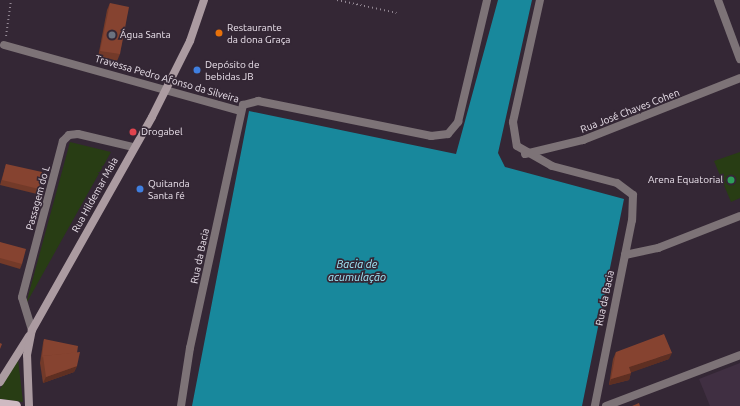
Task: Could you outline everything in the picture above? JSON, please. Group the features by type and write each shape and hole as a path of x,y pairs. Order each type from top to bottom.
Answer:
{"main road":[{"name":"Rua Hildemar Maia","path":"29,406 27,355 32,330 166,89 190,41 204,0"},
{"path":"0,382 32,330"},
{"path":"0,404 16,406"}],"street":[{"name":"Travessa Pedro Afonso da Silveira","path":"4,45 241,111 246,103 258,101 440,137 453,130 458,122 487,0"},
{"path":"524,154 514,140 513,122 540,0"},
{"path":"718,0 740,59"},
{"name":"Rua José Chaves Cohen","path":"524,154 549,151 583,140 740,78"},
{"name":"Rua da Bacia","path":"181,406 241,111"},
{"name":"Passagem do L","path":"32,330 22,297 63,142 69,135 78,134 133,147"},
{"name":"Rua da Bacia","path":"524,154 570,172 617,183 632,195 632,220 595,406"},
{"path":"625,254 658,248 740,216"},
{"path":"606,406 740,355"}],"path":[{"path":"4,45 11,0"},
{"path":"337,0 397,13"}],"shaded area":[{"path":"740,363 740,406 710,406 699,379"}],"green space":[{"path":"70,142 111,152 26,304"},
{"name":"Arena Equatorial","path":"740,152 740,198 731,202 714,161"},
{"path":"18,359 23,402 0,399 0,389"}],"water":[{"name":"Bacia de acumulação","path":"498,0 532,0 498,153 505,167 624,199 582,406 192,406 249,111 456,154"}],"building":[{"name":"Água Santa","path":"110,3 129,7 120,54 100,51"},
{"path":"6,164 42,172 39,189 2,180"},
{"path":"0,242 26,249 22,264 0,258"},
{"path":"664,334 672,353 629,367 631,373 611,379 616,352"},
{"path":"44,339 78,346 77,353 43,356 42,358"},
{"path":"80,352 77,366 46,377 43,356"},
{"path":"639,403 640,406 632,406"}],"place":[{"name":"Restaurante da dona Graça","path":"219,33"},
{"name":"Água Santa","path":"112,35"},
{"name":"Depósito de bebidas JB","path":"197,70"},
{"name":"Drogabel","path":"133,132"},
{"name":"Arena Equatorial","path":"731,180"},
{"name":"Quitanda Santa fé","path":"140,189"}]}
